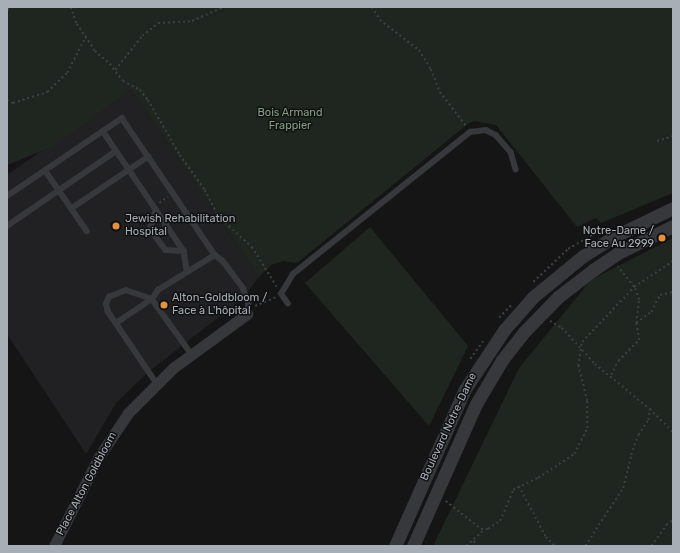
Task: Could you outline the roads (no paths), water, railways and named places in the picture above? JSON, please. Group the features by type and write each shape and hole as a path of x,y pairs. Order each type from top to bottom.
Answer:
{"street":[{"name":"Boulevard Notre-Dame","path":"395,546 462,394 504,330 533,298 583,256 613,237 673,208"},
{"name":"Boulevard Notre-Dame","path":"413,546 476,404 502,360 524,332 558,297 593,270 618,253 673,226"},
{"name":"Place Alton Goldbloom","path":"54,546 109,439 128,413 156,383 191,353 248,310"}],"lane":[{"path":"7,196 122,118 215,255 223,261 243,288 248,310"},
{"path":"288,304 281,294 292,274 470,132 486,130 496,135 511,152 516,169"},
{"path":"103,132 184,251 187,270"},
{"path":"7,226 116,152"},
{"path":"72,208 148,157"},
{"path":"45,170 87,231"},
{"path":"155,208 151,227 153,233 166,250 184,251"},
{"path":"116,322 152,298 158,290 187,270 215,255"},
{"path":"156,383 106,306 110,297 126,290 152,298 191,353"}],"place":[{"name":"Jewish Rehabilitation Hospital","path":"116,226"},
{"name":"Notre-Dame / Face Au 2999","path":"662,238"},
{"name":"Alton-Goldbloom / Face à L'hôpital","path":"164,305"}],"park label":[{"name":"Bois Armand Frappier","path":"290,120"}]}
